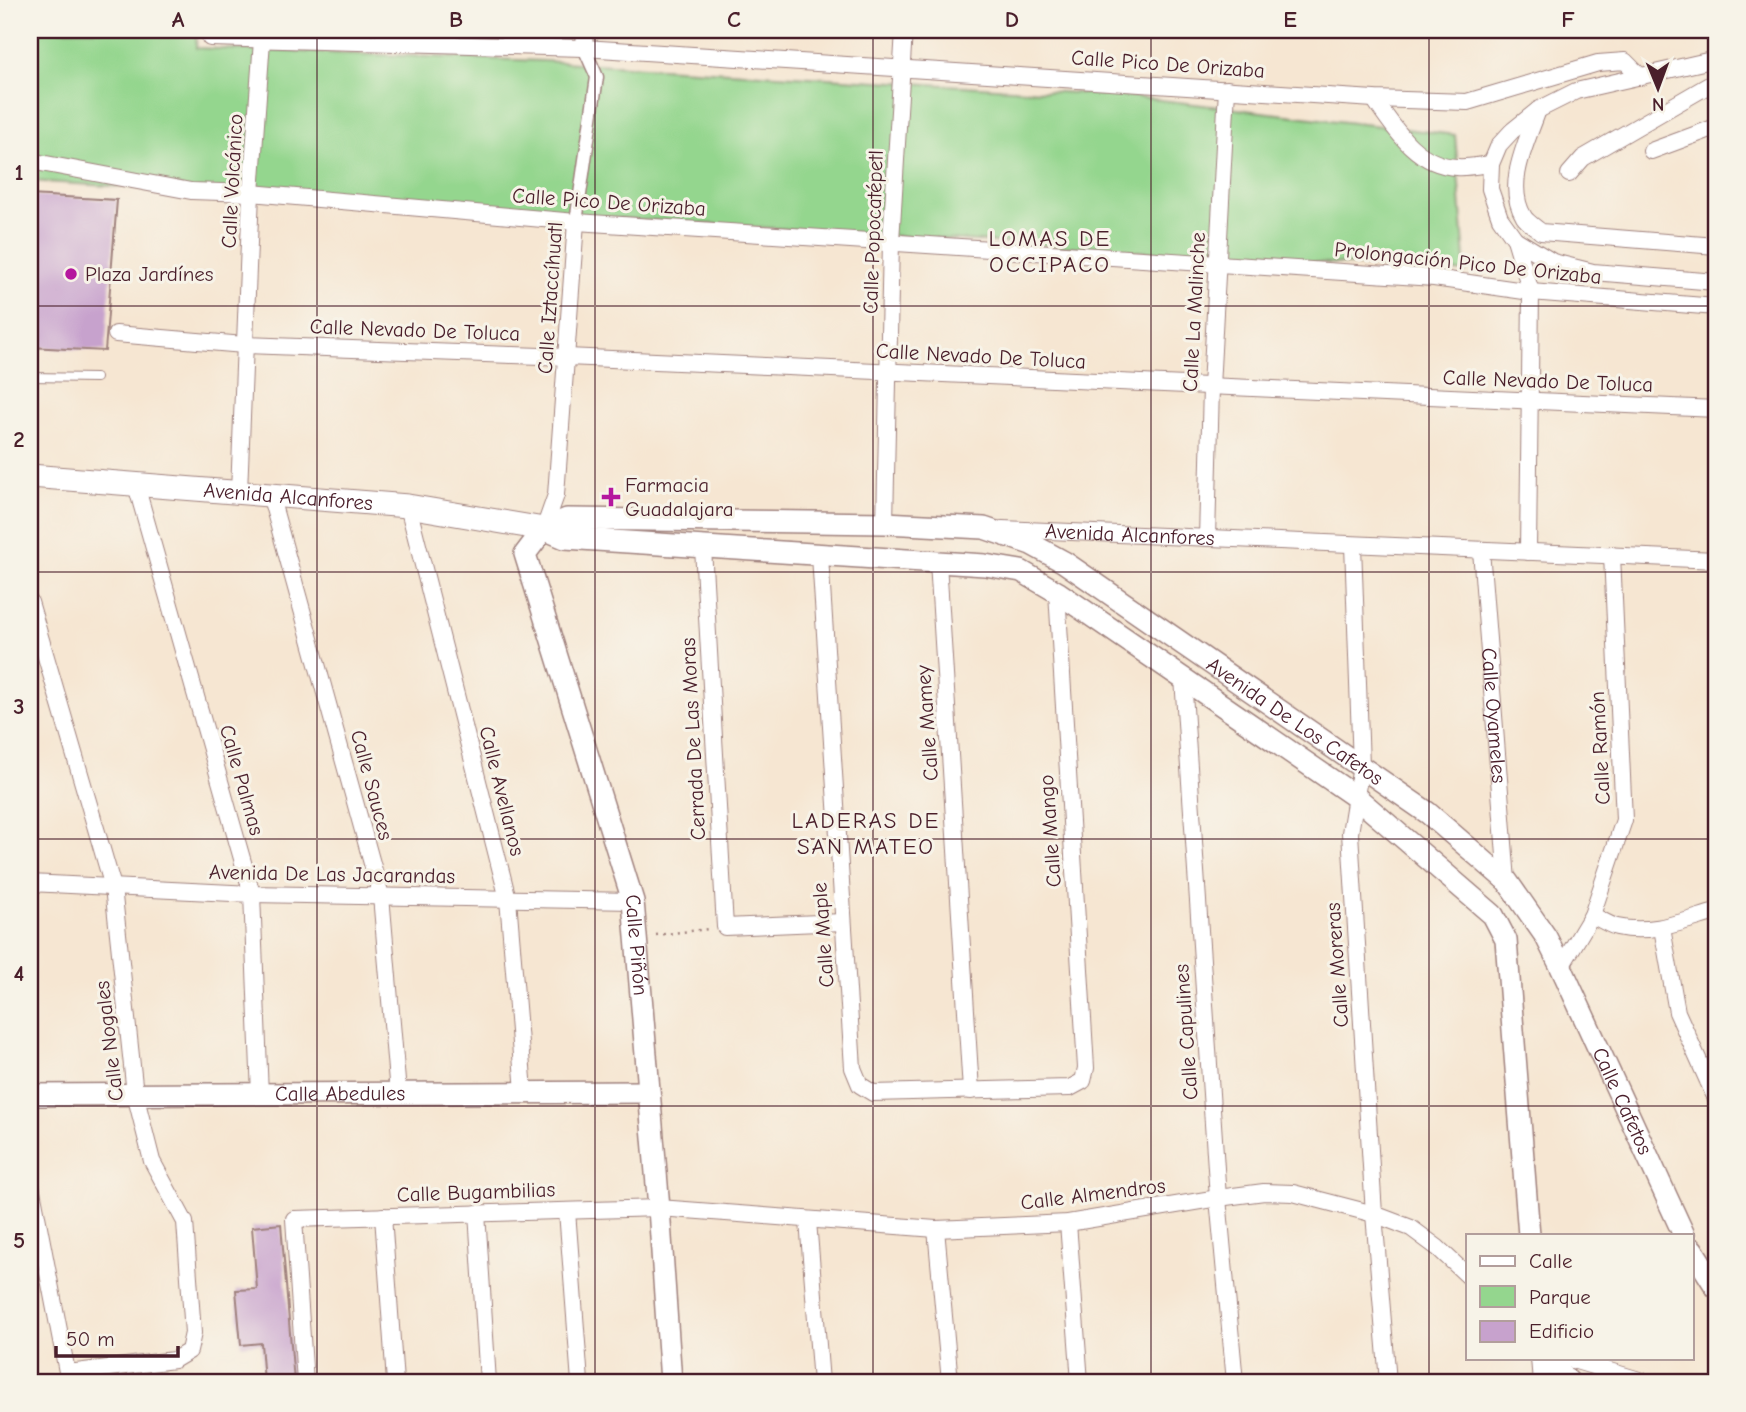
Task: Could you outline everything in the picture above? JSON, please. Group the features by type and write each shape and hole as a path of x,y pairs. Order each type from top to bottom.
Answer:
{"main road":[{"name":"Avenida Alcanfores","path":"30,476 408,506 544,529"}],"street":[{"name":"Calle Iztaccíhuatl","path":"544,529 556,495 576,222 597,77 584,48 584,30"},
{"name":"Calle Popocatépetl","path":"886,523 891,241 904,30"},
{"name":"Calle Pico De Orizaba","path":"210,38 584,48 1374,99 1467,102 1598,63 1625,61 1641,77"},
{"name":"Calle Volcánico","path":"239,492 251,193 262,40"},
{"path":"1528,552 1531,292 1515,239 1500,218 1490,189 1491,164 1499,145 1511,131 1538,110 1577,91 1716,59"},
{"path":"1687,67 1716,69"},
{"path":"1569,174 1583,158 1716,81"},
{"name":"Calle La Malinche","path":"1208,538 1211,387 1227,89"},
{"path":"1374,99 1400,137 1424,158 1455,168 1491,164"},
{"path":"1538,110 1517,170 1517,199 1525,219 1541,232 1716,246"},
{"path":"1651,152 1716,127"},
{"name":"Calle Pico De Orizaba","path":"30,160 191,191 251,193 576,222 1217,262"},
{"name":"Prolongación Pico De Orizaba","path":"1515,239 1553,262 1593,272 1716,282"},
{"name":"Prolongación Pico De Orizaba","path":"1217,262 1434,278 1531,292 1716,307"},
{"name":"Calle Nevado De Toluca","path":"116,334 244,345 1716,409"},
{"name":"Calle Palmas","path":"136,485 252,894 260,1095"},
{"name":"Calle Sauces","path":"270,494 381,897 397,1093"},
{"name":"Calle Avellanos","path":"408,506 508,899 524,1091"},
{"name":"Avenida Alcanfores","path":"544,529 567,519 886,523 1716,560"},
{"path":"984,528 985,565"},
{"name":"Avenida De Los Cafetos","path":"984,528 1031,544 1065,562 1428,813 1507,881 1546,937 1561,967"},
{"name":"Avenida Alcanfores","path":"544,529 565,538 985,565"},
{"name":"Calle Piñón","path":"544,529 525,554 633,901 671,1382"},
{"name":"Calle Moreras","path":"1353,545 1361,766 1350,833 1374,1214 1388,1382"},
{"name":"Cerrada De Las Moras","path":"703,548 725,927"},
{"name":"Calle Oyameles","path":"1481,550 1507,881"},
{"name":"Calle Ramón","path":"1561,967 1592,915 1625,820 1612,555"},
{"name":"Calle Maple","path":"820,556 853,1068 860,1085 873,1093 971,1091"},
{"name":"Calle Mamey","path":"938,562 971,1091"},
{"name":"Avenida De Los Cafetos","path":"985,565 1021,571 1057,592 1356,797 1493,915 1506,940 1529,1234"},
{"name":"Calle Mango","path":"971,1091 1070,1088 1083,1081 1086,1068 1057,592"},
{"name":"Calle Nogales","path":"30,603 113,887 135,1094 152,1161 185,1222 193,1333 189,1351 174,1360 69,1378"},
{"name":"Calle Capulines","path":"1183,678 1219,1198 1235,1382"},
{"name":"Avenida De Las Jacarandas","path":"30,883 252,894 633,901"},
{"path":"1592,915 1616,927 1639,929 1662,928 1716,912"},
{"path":"725,927 843,922"},
{"path":"1662,928 1677,1012 1716,1099"},
{"name":"Calle Cafetos","path":"1561,967 1684,1234"},
{"name":"Calle Abedules","path":"30,1095 649,1092"},
{"path":"30,1180 69,1378"},
{"name":"Calle Almendros","path":"659,1208 936,1229 1068,1223 1264,1192 1293,1193 1374,1214 1410,1228 1438,1248 1466,1274"},
{"name":"Calle Bugambilias","path":"305,1382 294,1219 659,1208"},
{"path":"567,1211 580,1382"},
{"path":"477,1213 488,1382"},
{"path":"383,1216 395,1382"},
{"path":"808,1221 821,1382"},
{"path":"1068,1223 1080,1382"},
{"path":"936,1229 950,1382"},
{"path":"1694,1252 1716,1287"},
{"path":"1539,1360 1541,1382"},
{"path":"1548,1360 1569,1382"},
{"path":"1573,1360 1646,1382"}],"lane":[{"path":"30,377 96,378"}],"path":[{"path":"636,937 725,927"}],"green space":[{"path":"30,30 197,30 196,48 544,61 1127,96 1455,135 1466,272 30,181"}],"building":[{"name":"Plaza Jardínes","path":"30,195 117,200 105,351 30,347"},
{"path":"281,1224 294,1382 264,1382 261,1343 241,1345 236,1290 257,1289 252,1227"}],"place":[{"name":"Plaza Jardínes","path":"71,274"},
{"name":"Farmacia Guadalajara","path":"611,497"}],"district":[{"name":"LOMAS DE OCCIPACO","path":"1050,251"},
{"name":"LADERAS DE SAN MATEO","path":"866,833"}]}
